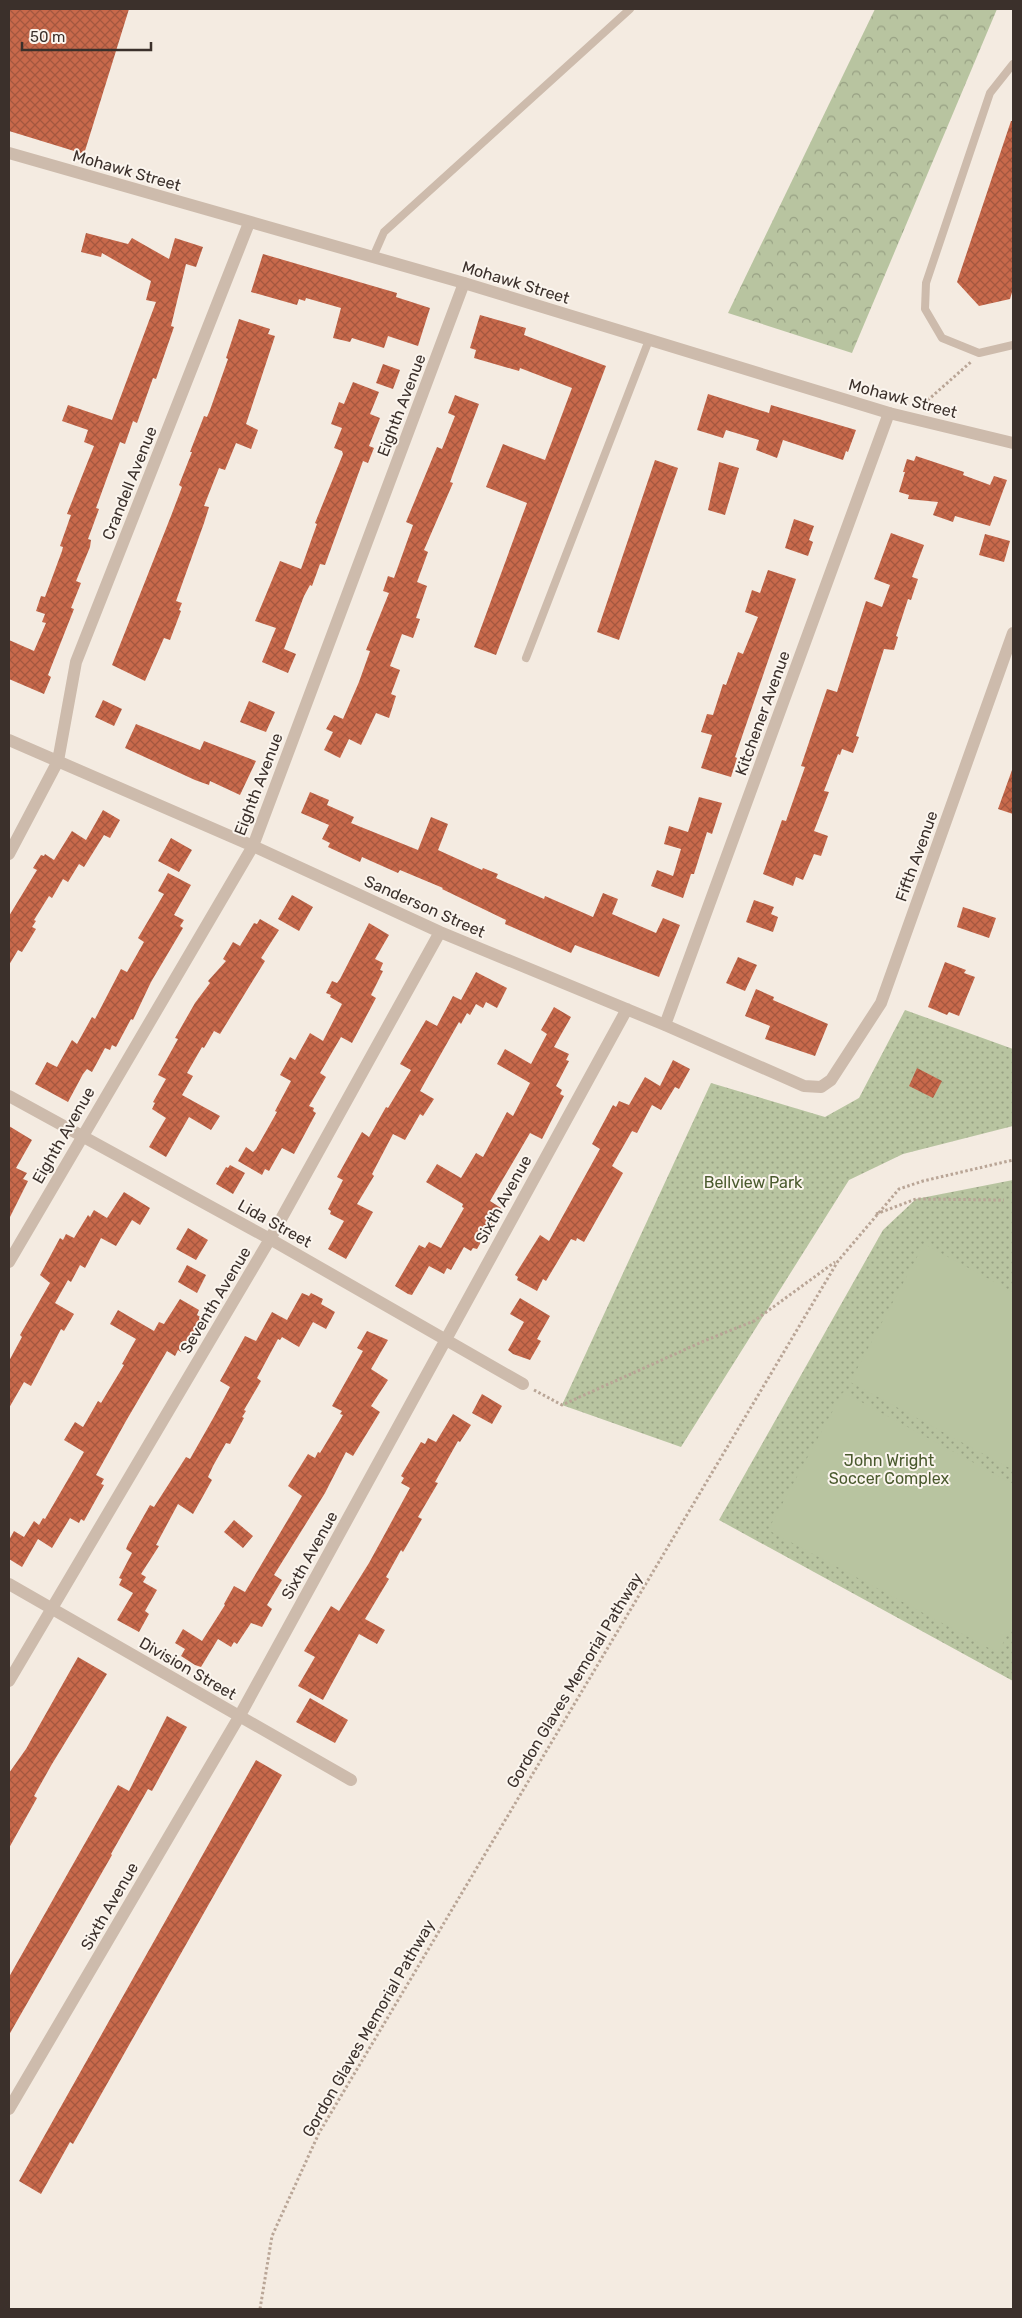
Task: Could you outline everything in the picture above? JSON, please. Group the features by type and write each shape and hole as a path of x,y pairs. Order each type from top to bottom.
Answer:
{"street":[{"name":"Mohawk Street","path":"9,153 464,283 889,413 1013,443"},
{"name":"Crandell Avenue","path":"9,854 58,761 76,662 249,222"},
{"name":"Eighth Avenue","path":"9,1262 81,1136 253,846 464,283"},
{"name":"Kitchener Avenue","path":"664,1025 889,413"},
{"name":"Fifth Avenue","path":"831,1080 881,1003 1013,633"},
{"name":"Sanderson Street","path":"9,740 253,846 440,932 664,1025 804,1086 821,1086 831,1080"},
{"name":"Seventh Avenue","path":"9,1681 270,1239 440,932"},
{"name":"Sixth Avenue","path":"9,2109 239,1717 626,1009"},
{"name":"Lida Street","path":"9,1096 270,1239 446,1338 523,1384"},
{"name":"Division Street","path":"9,1584 351,1780"}],"lane":[{"path":"373,257 384,232 630,9"},
{"path":"1013,64 990,93 926,283 925,309 942,338 979,353 1013,345"},
{"path":"526,658 649,340"}],"path":[{"path":"909,417 966,369 979,353"},
{"name":"Gordon Glaves Memorial Pathway","path":"260,2309 272,2236 319,2133 838,1261 875,1215 899,1189 939,1177 1013,1160"},
{"path":"875,1215 916,1200 1004,1200"},
{"path":"523,1384 562,1405 704,1341 754,1321 838,1261"}],"green space":[{"path":"875,9 997,9 852,353 728,313"},
{"name":"Bellview Park","path":"905,1010 1013,1049 1013,1126 903,1154 849,1180 681,1447 562,1405 711,1083 825,1117 859,1098"},
{"name":"John Wright Soccer Complex","path":"1013,1180 1013,1681 719,1520 883,1230 916,1199"},
{"path":"924,1244 1013,1292 1013,1470 850,1382"},
{"path":"843,1392 1013,1484 1013,1624 998,1653 768,1530"}],"building":[{"path":"9,9 129,9 84,154 9,131"},
{"path":"1011,121 1013,121 1013,289 1010,299 979,306 957,282"},
{"path":"86,233 128,244 132,238 169,259 175,238 203,247 196,267 186,264 171,326 174,327 156,379 153,378 137,423 133,421 125,444 120,442 96,508 99,509 88,539 91,540 90,547 76,581 81,583 71,608 74,609 48,675 51,677 44,694 9,679 9,640 34,651 46,623 42,622 45,614 36,611 41,596 45,597 62,551 63,547 60,546 71,515 67,514 94,446 84,442 88,430 62,421 68,405 112,420 156,302 146,300 151,281 102,253 101,257 81,252"},
{"path":"263,254 397,293 396,297 430,308 418,346 388,336 384,348 352,338 350,342 333,338 341,308 306,298 305,301 299,299 297,305 251,292"},
{"path":"480,315 526,328 524,335 606,366 496,655 474,647 527,503 486,487 503,444 545,460 572,388 520,368 519,371 474,358 476,350 470,348"},
{"path":"239,319 270,329 268,334 275,336 246,424 258,430 251,449 236,443 225,470 219,468 204,506 209,507 204,523 176,601 182,603 179,610 181,611 170,640 164,638 145,681 112,665 182,487 179,485 192,452 190,452 204,416 207,417 210,410 228,359 226,358"},
{"path":"383,364 400,370 393,389 376,383"},
{"path":"353,382 379,392 370,414 380,418 369,446 374,448 368,463 363,461 325,565 320,564 312,586 310,585 304,596 284,649 296,654 288,673 262,662 276,628 255,621 280,561 301,569 317,524 315,523 343,454 342,451 334,448 342,428 331,424 339,402 344,404"},
{"path":"708,394 769,413 771,405 856,430 843,460 783,440 777,458 756,450 759,440 726,430 723,438 697,430"},
{"path":"455,395 479,404 450,482 453,483 424,550 428,552 417,582 427,586 416,618 420,619 413,638 402,634 390,666 400,670 391,694 396,696 389,718 376,713 361,745 349,739 340,758 324,750 333,732 326,729 334,715 343,719 359,682 370,651 366,650 389,593 383,591 388,576 394,578 413,525 406,522 437,447 442,449 455,416 448,413"},
{"path":"916,456 964,472 963,475 990,485 994,476 1007,480 990,526 955,516 953,522 933,515 938,502 908,499 909,495 899,492 907,459 914,461"},
{"path":"655,460 678,468 619,640 597,632"},
{"path":"719,462 739,468 725,515 708,510"},
{"path":"794,519 814,526 809,540 813,542 808,556 785,548"},
{"path":"891,533 924,545 912,577 918,579 911,600 908,599 896,636 898,637 894,650 884,649 856,736 859,737 853,753 842,749 840,755 838,754 824,791 829,792 814,831 828,836 821,856 814,854 803,880 796,877 793,886 763,874 782,820 786,821 805,767 801,766 827,689 837,692 866,601 882,607 890,585 874,579"},
{"path":"985,534 1010,541 1004,562 979,555"},
{"path":"768,570 796,579 735,757 737,758 731,777 701,768 712,735 701,732 707,714 713,715 723,684 726,685 738,652 743,654 758,617 745,612 752,590 760,593"},
{"path":"103,700 122,709 114,726 95,717"},
{"path":"249,701 275,712 266,732 240,722"},
{"path":"136,724 200,750 204,741 256,761 240,795 210,781 209,785 195,780 125,748"},
{"path":"1013,770 1013,814 998,809"},
{"path":"310,792 329,800 327,805 354,817 351,823 418,850 431,817 448,824 438,850 482,870 483,868 498,874 496,878 544,899 545,896 593,917 603,893 618,899 612,914 656,933 663,918 680,925 659,977 575,945 571,953 505,924 506,920 443,888 400,870 398,873 362,857 360,862 328,847 330,843 322,839 329,825 301,813"},
{"path":"699,797 722,803 712,834 707,832 694,874 691,874 683,898 651,886 657,870 673,876 681,849 664,844 669,826 688,832"},
{"path":"103,810 120,820 110,838 104,835 84,867 79,864 68,882 63,879 52,898 49,896 34,920 36,921 32,927 36,929 22,952 18,950 9,965 9,916 37,870 33,868 41,855 44,856 45,854 54,860 72,831 86,840"},
{"path":"171,838 192,850 179,872 158,861"},
{"path":"168,873 191,885 174,915 184,920 180,926 183,928 151,982 133,1020 131,1019 116,1047 112,1045 110,1050 105,1048 92,1072 87,1069 83,1074 68,1102 35,1084 47,1062 57,1067 72,1040 77,1044 92,1017 95,1019 121,969 127,972 144,942 138,938 164,894 158,891"},
{"path":"292,895 313,907 299,931 278,919"},
{"path":"754,900 774,907 771,914 778,917 773,932 746,922"},
{"path":"963,907 996,918 989,938 957,927"},
{"path":"260,919 279,930 261,958 265,961 220,1034 214,1031 204,1048 202,1047 187,1073 193,1076 182,1095 220,1116 211,1130 189,1117 166,1157 149,1147 166,1118 152,1109 155,1103 153,1102 166,1079 158,1075 178,1039 175,1038 195,1003 210,983 208,981 226,961 223,959 233,942 240,946 254,923 257,924"},
{"path":"369,923 389,935 375,959 383,963 380,970 383,971 371,995 376,998 352,1043 341,1037 320,1073 326,1077 309,1106 314,1108 313,1111 316,1113 294,1154 282,1148 269,1171 265,1169 262,1175 238,1161 246,1147 253,1152 256,1149 277,1112 275,1111 291,1081 280,1075 290,1057 295,1060 310,1033 323,1041 342,1004 326,993 332,981 337,983 340,979"},
{"path":"738,957 757,965 745,991 726,983"},
{"path":"945,962 966,970 964,973 975,977 959,1016 949,1012 947,1015 928,1007"},
{"path":"476,972 507,988 497,1008 486,1002 483,1008 476,1004 470,1015 467,1013 461,1024 459,1022 420,1091 434,1099 423,1116 420,1114 405,1140 393,1134 372,1174 374,1176 357,1204 373,1212 346,1259 328,1249 344,1221 330,1214 331,1211 328,1209 343,1180 337,1177 362,1132 369,1137 386,1107 388,1108 411,1070 400,1064 426,1020 437,1026 453,996 461,1000"},
{"path":"756,989 774,997 773,1000 828,1024 815,1056 765,1039 770,1026 745,1016"},
{"path":"554,1007 571,1017 554,1047 569,1054 566,1060 569,1061 556,1086 562,1090 560,1094 564,1096 542,1139 530,1133 490,1201 501,1208 477,1249 473,1248 471,1251 464,1247 451,1270 447,1268 444,1274 429,1266 412,1295 408,1294 395,1286 419,1245 425,1248 429,1242 441,1248 464,1208 462,1207 463,1204 426,1182 437,1164 461,1178 476,1153 483,1157 507,1112 513,1116 530,1083 497,1064 505,1049 531,1064 547,1034 541,1030"},
{"path":"673,1060 690,1069 679,1089 675,1087 661,1110 652,1105 637,1133 632,1131 612,1166 623,1173 584,1242 577,1238 576,1241 571,1239 546,1281 543,1279 537,1291 517,1280 518,1277 515,1275 540,1235 549,1241 600,1149 592,1144 613,1105 616,1107 619,1101 629,1105 645,1077 660,1086"},
{"path":"917,1068 942,1081 933,1098 909,1086"},
{"path":"9,1126 32,1140 16,1168 27,1173 23,1179 28,1181 9,1219"},
{"path":"230,1165 245,1173 233,1194 216,1184 226,1167 228,1168"},
{"path":"124,1192 150,1208 140,1225 132,1220 116,1246 101,1238 85,1268 80,1265 71,1282 68,1280 55,1303 74,1314 64,1331 61,1329 31,1386 24,1382 9,1408 9,1361 22,1337 20,1335 50,1283 40,1275 60,1238 63,1240 66,1234 74,1238 88,1215 90,1217 94,1210 107,1218"},
{"path":"188,1228 208,1240 196,1260 176,1249"},
{"path":"187,1265 206,1275 197,1293 178,1282"},
{"path":"302,1293 309,1296 311,1293 323,1299 321,1304 335,1312 326,1329 313,1322 299,1347 282,1337 280,1340 278,1339 257,1378 261,1381 244,1410 246,1411 242,1417 244,1418 230,1444 226,1443 213,1466 208,1477 212,1480 193,1514 178,1504 156,1545 159,1546 141,1574 146,1577 143,1582 157,1590 145,1611 149,1614 139,1632 117,1620 133,1593 119,1585 122,1579 119,1578 132,1553 126,1549 128,1544 150,1505 154,1507 186,1457 190,1459 215,1415 230,1387 220,1381 245,1336 256,1341 272,1312 287,1320"},
{"path":"520,1298 550,1316 537,1339 541,1341 530,1360 513,1354 508,1350 524,1322 510,1314"},
{"path":"180,1299 199,1310 197,1315 202,1318 181,1352 178,1350 175,1356 167,1351 126,1421 96,1475 104,1479 101,1484 104,1485 84,1521 81,1519 79,1523 70,1518 52,1548 38,1539 22,1567 9,1559 9,1540 14,1531 24,1537 34,1521 39,1525 43,1518 45,1519 84,1452 64,1440 75,1422 83,1427 98,1401 101,1403 124,1365 122,1364 136,1339 110,1324 118,1310 154,1331 159,1322 164,1324"},
{"path":"367,1331 388,1340 371,1369 388,1380 371,1406 380,1412 353,1456 346,1452 325,1493 274,1575 282,1580 267,1605 272,1609 262,1627 251,1623 237,1644 234,1642 231,1647 218,1639 201,1667 195,1665 181,1656 185,1649 175,1643 183,1629 202,1641 225,1605 234,1586 245,1592 302,1496 288,1486 308,1454 315,1458 318,1452 320,1453 343,1415 340,1414 342,1411 332,1406 363,1351 357,1348"},
{"path":"482,1394 502,1406 492,1424 472,1413"},
{"path":"453,1414 471,1425 460,1442 458,1441 435,1482 438,1483 418,1517 422,1519 403,1552 401,1550 386,1577 389,1579 365,1619 385,1630 377,1644 359,1634 323,1700 298,1686 315,1657 304,1651 331,1606 339,1611 369,1563 410,1488 401,1483 404,1478 401,1476 421,1442 425,1444 428,1438 436,1442"},
{"path":"234,1520 253,1536 243,1548 224,1532"},
{"path":"78,1657 107,1674 52,1764 34,1796 37,1798 9,1848 9,1773 26,1749"},
{"path":"310,1698 348,1720 335,1743 296,1722"},
{"path":"167,1716 187,1727 152,1791 148,1789 9,2035 9,1977 118,1785 129,1791"},
{"path":"256,1760 282,1775 73,2144 70,2142 41,2194 19,2181"}]}
